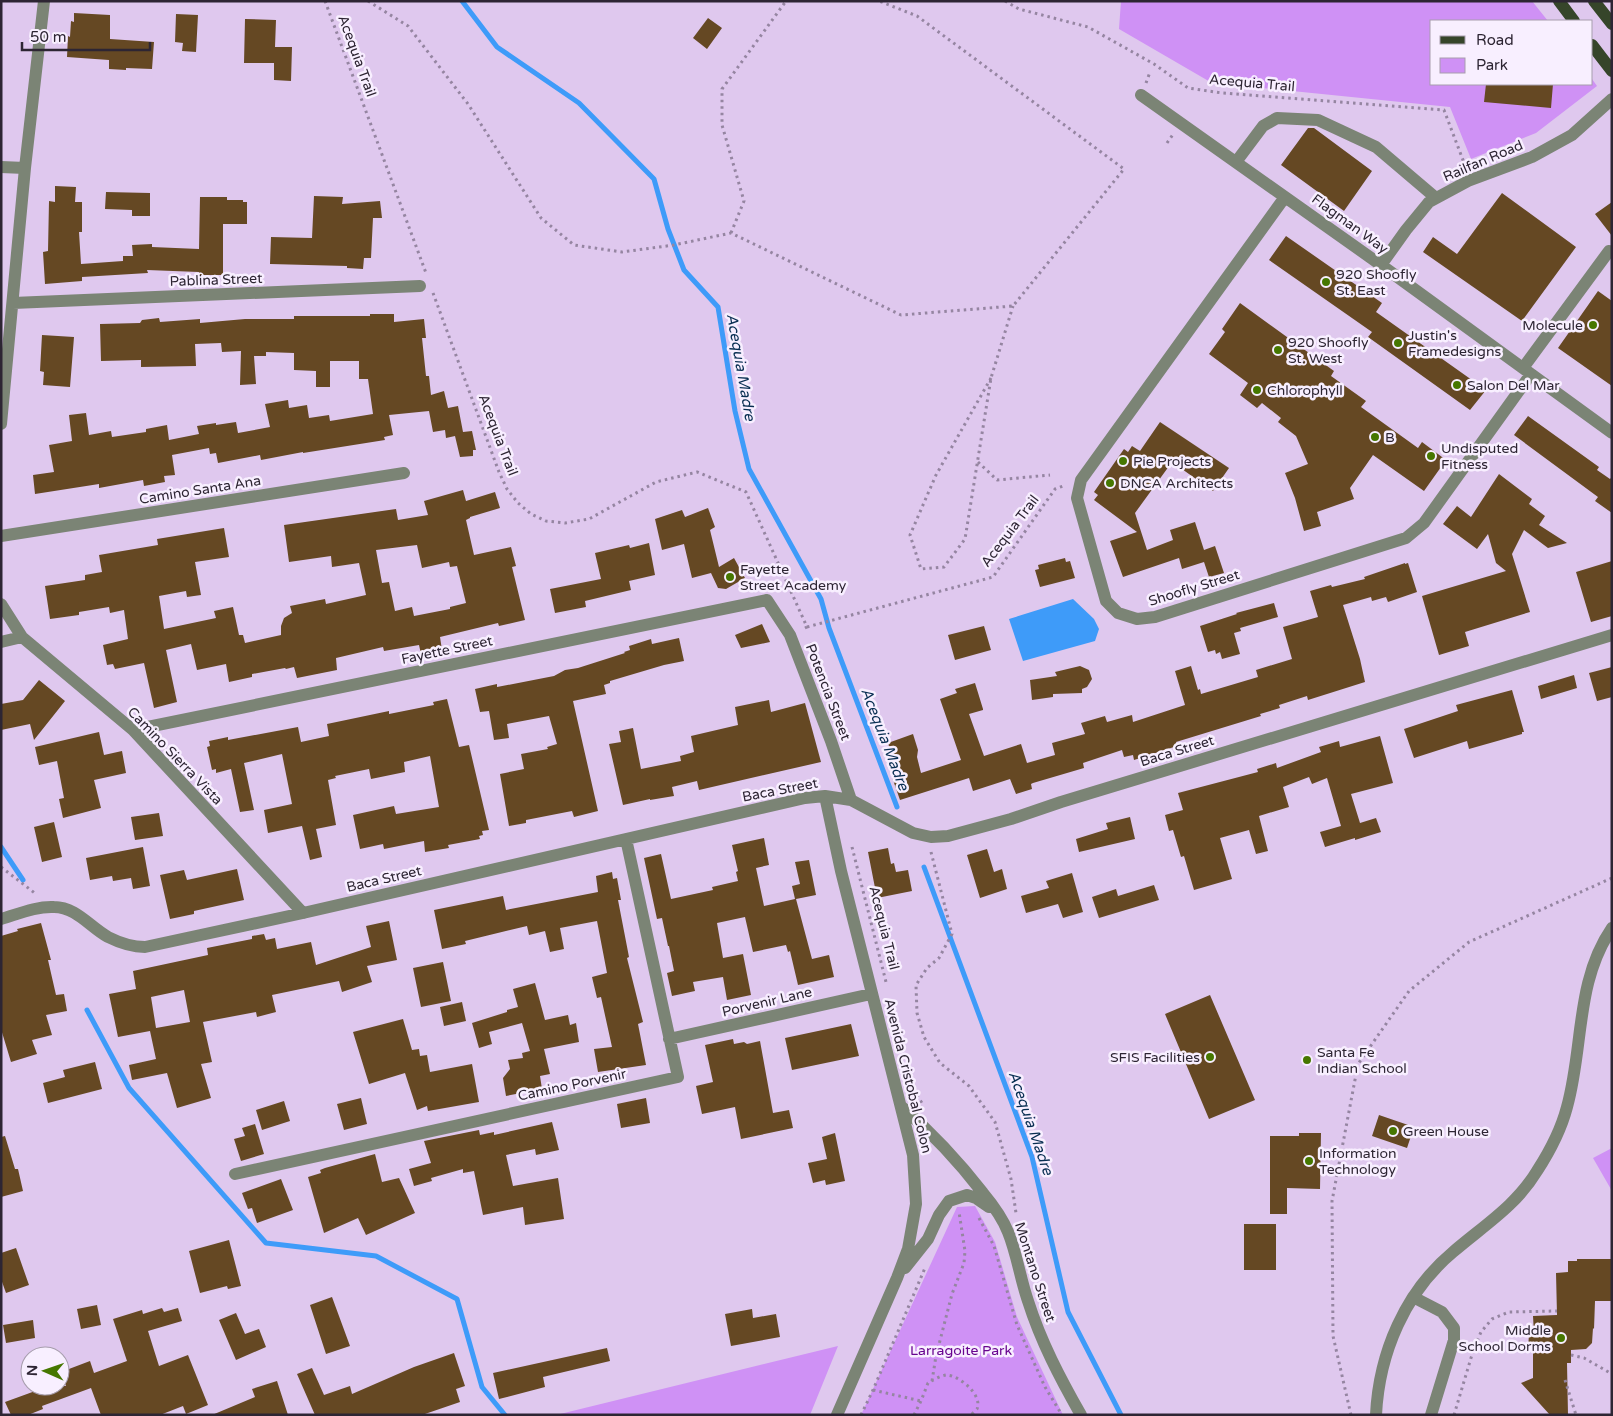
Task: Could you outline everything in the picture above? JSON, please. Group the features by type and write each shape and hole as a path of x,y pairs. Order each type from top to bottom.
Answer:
{"main road":[{"path":"1559,1 1573,20"},
{"path":"1594,1 1612,24"},
{"path":"1593,45 1612,71"}],"street":[{"path":"1,424 4,365 13,303 24,168 44,1"},
{"name":"Flagman Way","path":"1141,95 1381,265 1612,433"},
{"name":"Railfan Road","path":"1381,265 1429,202 1468,181 1532,157 1572,135 1612,99"},
{"path":"1236,162 1263,126 1278,118 1318,120 1376,147 1436,198"},
{"path":"1,167 24,168"},
{"path":"1081,480 1285,197"},
{"name":"Shoofly Street","path":"1081,480 1077,498 1106,601 1118,613 1137,619 1155,617 1406,538 1424,523 1609,252"},
{"name":"Pablina Street","path":"13,303 426,284"},
{"name":"Camino Santa Ana","path":"1,536 404,473"},
{"name":"Fayette Street","path":"133,730 768,600"},
{"name":"Potencia Street","path":"768,600 790,635 831,741 851,800"},
{"name":"Camino Sierra Vista","path":"1,604 22,637 133,730 303,913"},
{"name":"Baca Street","path":"53,906 68,910 82,917 106,936 122,944 140,947 160,945 805,798 825,796 851,800 913,833 931,837 948,836 1011,819 1061,802 1612,635"},
{"path":"1,642 22,637"},
{"name":"Avenida Cristobal Colon","path":"825,796 871,994 914,1156 916,1204 908,1249 837,1415"},
{"name":"Camino Porvenir","path":"235,1174 678,1077 626,839"},
{"path":"1,919 53,906"},
{"path":"1376,1415 1380,1378 1385,1359 1400,1318 1413,1297 1423,1282 1451,1253 1511,1205 1532,1179 1561,1127 1569,1100 1590,970 1604,940 1612,928"},
{"name":"Porvenir Lane","path":"669,1039 871,994"},
{"name":"Montano Street","path":"902,1107 928,1130 966,1171 998,1213 1008,1231 1028,1301 1043,1343 1081,1415"},
{"path":"897,1278 928,1239 939,1215 950,1201 967,1195 976,1198 998,1213"},
{"path":"1413,1297 1442,1312 1454,1328 1454,1340 1431,1415"}],"path":[{"name":"Acequia Trail","path":"325,1 426,284 500,472 507,489 518,503 531,514 546,521 565,524 589,519 656,482 697,472 746,492 805,628 993,577 1055,488 1081,480"},
{"path":"368,1 408,26 468,104 541,218 574,245 622,252 674,245 731,233 900,314 1013,306"},
{"path":"731,233 744,202 722,125 722,89 786,1"},
{"path":"879,1 918,16 1124,169 1013,306 991,378 965,539 944,567 921,569 910,535 936,475 991,378"},
{"name":"Acequia Trail","path":"1005,1 1019,9 1088,27 1154,64 1188,88 1222,93 1444,110 1466,168 1468,181"},
{"path":"1167,143 1175,131"},
{"path":"978,461 997,480 1050,474"},
{"name":"Acequia Trail","path":"852,846 887,986"},
{"path":"931,852 952,934 939,958 926,968 916,985 917,1013 924,1037 940,1063 969,1086 994,1122 1012,1179 1016,1214 1011,1208"},
{"path":"1,867 53,906"},
{"path":"1351,1415 1334,1336 1332,1201 1358,1064 1409,991 1469,942 1612,878"},
{"path":"911,1084 920,1102 926,1108"},
{"path":"932,1381 936,1356 952,1294 964,1263 965,1251 958,1205"},
{"path":"978,1216 994,1246 1017,1325 1045,1387 1062,1415"},
{"path":"861,1415 926,1265"},
{"path":"1454,1415 1474,1348 1481,1332 1492,1319 1509,1312 1556,1311"},
{"path":"1474,1348 1528,1345"},
{"path":"1571,1355 1584,1358 1612,1374"},
{"path":"914,1415 928,1383 945,1375 959,1378 972,1390 978,1403 977,1410 971,1415"},
{"path":"1565,1380 1576,1415"},
{"path":"873,1390 921,1401"}],"green space":[{"path":"1121,1 1532,1 1547,20 1430,20 1430,85 1593,85 1593,80 1597,86 1536,133 1471,159 1450,107 1212,83 1119,29"},
{"path":"1612,1148 1612,1191 1593,1158"},
{"name":"Larragoite Park","path":"975,1206 995,1242 1017,1317 1063,1415 861,1415 957,1207"},
{"path":"838,1346 810,1415 556,1415"}],"water":[{"path":"1073,599 1094,619 1099,629 1095,641 1023,661 1009,619"}],"building":[{"path":"74,13 110,15 110,39 154,42 152,69 109,69 109,60 67,57 68,36 70,37 71,21 74,22"},
{"path":"176,14 198,15 196,52 182,51 183,43 175,42"},
{"path":"708,18 722,28 707,49 693,38"},
{"path":"245,19 276,20 275,47 292,47 291,81 274,80 274,63 244,63"},
{"path":"1486,85 1553,85 1551,108 1484,102"},
{"path":"1308,128 1314,128 1372,171 1344,211 1281,165"},
{"path":"55,186 76,187 75,202 82,202 82,232 79,232 81,264 123,261 123,256 133,256 132,245 152,244 152,247 199,249 200,197 227,197 227,200 243,200 243,202 247,202 247,224 223,224 223,275 199,275 199,272 147,270 148,273 82,277 82,281 45,284 43,252 48,251 49,201 55,202"},
{"path":"106,192 150,193 150,216 132,216 132,210 105,209"},
{"path":"1502,193 1576,247 1522,321 1423,252 1433,237 1457,254"},
{"path":"314,196 343,197 342,204 380,201 382,218 373,218 371,258 364,258 363,269 347,268 347,266 270,264 271,237 312,238"},
{"path":"1612,202 1612,236 1595,214"},
{"path":"1286,236 1382,303 1376,312 1486,390 1470,410 1368,337 1372,332 1269,260"},
{"name":"Molecule","path":"1598,291 1612,301 1612,386 1558,348"},
{"path":"1240,303 1334,371 1331,376 1366,401 1361,407 1418,448 1422,442 1446,460 1424,491 1373,455 1350,488 1354,499 1317,512 1321,526 1304,531 1295,498 1285,473 1308,464 1296,436 1278,422 1281,418 1262,403 1257,408 1240,395 1248,383 1209,354 1225,332 1222,329"},
{"path":"370,314 394,314 394,322 424,319 426,338 422,338 426,376 429,376 431,395 444,391 448,408 458,406 463,432 472,431 476,450 473,450 473,456 460,457 455,436 446,438 445,430 433,432 429,411 389,415 393,435 384,437 385,440 261,460 260,455 218,463 216,453 210,454 209,448 172,455 175,475 164,476 165,482 144,486 143,480 99,488 99,484 35,494 33,475 54,472 49,445 72,441 69,415 86,413 89,435 111,431 112,437 146,432 146,429 167,425 169,440 199,434 197,426 216,423 216,425 236,422 238,433 270,427 265,404 288,400 289,408 307,405 309,418 329,415 330,421 373,414 368,379 359,379 359,361 330,361 330,387 316,387 316,371 294,370 294,353 266,352 266,356 254,356 256,384 240,385 241,351 222,352 221,343 195,344 196,366 141,367 141,360 101,361 100,324 140,323 142,320 159,318 160,322 200,319 200,323 245,319 294,319 294,316 370,316"},
{"path":"42,335 74,337 70,387 43,385 44,372 40,371"},
{"path":"1528,416 1599,467 1597,470 1610,479 1612,477 1612,513 1595,501 1598,497 1514,435"},
{"path":"1160,422 1229,468 1213,491 1172,462 1135,513 1147,550 1173,540 1170,530 1195,522 1204,550 1215,546 1224,573 1209,577 1204,562 1182,569 1179,558 1123,577 1110,541 1137,532 1094,500 1098,495 1094,492 1124,449 1128,452 1132,446 1140,451"},
{"path":"1499,474 1532,499 1529,504 1545,516 1539,525 1567,543 1548,548 1524,530 1512,554 1530,612 1465,632 1469,646 1439,655 1422,596 1506,571 1496,563 1488,534 1477,549 1443,524 1457,506 1471,517"},
{"path":"463,490 466,501 495,492 500,508 466,520 474,555 511,547 516,566 512,567 525,620 499,626 498,623 440,637 442,650 421,654 419,645 384,651 383,647 336,658 337,670 297,678 294,667 252,674 252,677 229,682 226,664 197,670 191,644 166,650 177,702 154,708 144,663 115,669 113,664 107,665 103,645 128,639 124,610 110,613 109,607 79,612 79,615 50,619 45,586 85,580 85,575 102,572 99,555 158,545 157,539 224,528 229,557 195,562 201,595 187,597 186,591 159,596 164,629 216,618 214,611 233,607 239,635 243,635 245,643 281,635 281,626 284,618 292,613 290,606 325,599 326,604 366,595 359,563 332,567 331,556 289,562 284,525 396,509 398,520 428,515 424,501","holes":["417,545 422,568 449,562 450,567 457,566 466,603 450,607 450,609 414,616 412,607 395,611 389,582 382,583 376,550"]},
{"path":"708,508 715,527 710,530 719,567 734,558 745,578 726,589 718,588 711,573 692,578 684,544 662,550 655,519 682,510 685,517"},
{"path":"649,543 655,575 629,581 631,590 585,601 586,607 555,613 550,589 601,579 595,553 629,545 630,548"},
{"path":"1065,558 1066,562 1070,561 1075,578 1040,587 1035,570 1039,569 1038,565"},
{"path":"1612,561 1612,616 1591,622 1576,572"},
{"path":"1408,563 1417,592 1388,602 1386,597 1372,601 1371,597 1343,605 1360,659 1365,682 1308,700 1307,696 1279,705 1280,708 1260,714 1261,716 1176,742 1177,746 1134,760 1133,755 1124,757 1122,750 1083,763 1084,768 1033,783 1031,784 1032,789 1016,794 1010,779 973,791 969,778 900,800 892,777 898,775 888,743 913,734 918,750 917,757 921,773 961,760 940,699 957,693 955,689 975,683 983,710 969,714 984,756 1021,744 1027,763 1055,755 1052,743 1085,734 1081,723 1105,716 1107,722 1132,715 1133,722 1185,705 1175,671 1191,666 1201,694 1258,677 1256,670 1292,659 1283,627 1318,617 1310,591 1365,579 1364,577"},
{"path":"1274,603 1278,617 1240,628 1241,631 1234,633 1240,654 1222,659 1220,652 1216,654 1215,650 1208,652 1200,626 1236,613"},
{"path":"762,624 770,642 741,648 735,635"},
{"path":"984,626 991,650 955,660 948,635"},
{"path":"679,638 684,661 610,681 610,683 604,685 606,694 573,701 598,811 574,817 572,811 526,820 526,823 509,826 500,774 524,769 521,754 548,749 547,747 557,744 549,716 507,724 509,738 494,740 489,711 480,712 475,689 497,684 497,687 554,676 565,670 578,668 625,653 630,650 629,646 651,639 652,644"},
{"path":"1080,666 1089,670 1092,679 1087,687 1082,689 1082,693 1053,694 1053,697 1032,700 1030,680 1057,676 1055,672"},
{"path":"1612,667 1612,697 1597,701 1589,673"},
{"path":"1574,675 1577,688 1541,699 1538,686"},
{"path":"39,680 65,701 34,740 30,724 1,730 1,704 23,700"},
{"path":"1512,690 1524,732 1522,734 1469,749 1467,741 1414,758 1404,729 1458,711 1456,705"},
{"path":"447,699 459,747 469,745 489,830 482,831 483,835 479,836 480,839 448,845 449,848 425,852 424,841 384,849 383,844 360,849 353,815 394,806 396,814 439,807 430,756 404,762 405,772 371,779 369,769 335,776 336,778 328,780 336,825 316,829 322,857 310,860 302,826 268,833 264,810 292,804 282,754 244,763 254,810 240,812 231,769 216,773 216,769 212,770 207,747 210,746 209,741 228,737 228,740 298,727 301,742 329,736 327,724 389,711 389,714 434,705 433,702"},
{"path":"769,700 771,712 805,703 821,762 699,790 697,781 672,787 674,796 623,805 609,744 621,742 619,731 633,728 641,769 681,761 680,756 694,752 691,736 738,725 735,707"},
{"path":"99,732 104,755 122,751 126,773 94,780 101,808 63,818 59,799 64,798 57,761 39,765 35,747"},
{"path":"1380,736 1393,783 1351,794 1360,823 1376,818 1381,832 1325,847 1320,832 1341,826 1327,778 1312,784 1309,777 1283,787 1289,807 1259,816 1268,851 1256,854 1249,830 1220,838 1232,879 1194,890 1184,856 1181,857 1173,830 1169,831 1165,815 1183,810 1178,793 1258,772 1257,769 1276,763 1277,768 1321,752 1319,747 1339,741 1340,747"},
{"path":"159,813 163,836 135,840 131,817"},
{"path":"1130,817 1135,839 1079,852 1076,839 1108,829 1106,823"},
{"path":"54,822 62,857 42,862 34,827"},
{"path":"764,838 769,865 756,868 764,906 795,899 792,886 800,884 795,862 809,860 816,895 796,899 812,959 829,955 834,977 798,985 790,951 788,952 786,945 753,952 745,917 717,923 723,958 743,954 751,995 727,1000 723,977 693,982 695,991 672,996 667,973 674,971 669,946 662,918 657,919 644,858 661,854 671,899 713,890 712,887 738,881 736,872 738,871 732,845"},
{"path":"143,847 150,886 133,889 131,878 113,881 112,876 90,880 86,858"},
{"path":"888,848 891,864 894,863 896,872 908,870 912,891 877,898 868,852"},
{"path":"987,849 994,872 1002,869 1007,889 980,898 967,855"},
{"path":"237,869 244,900 194,911 194,914 170,919 160,875 184,870 187,880"},
{"path":"612,872 613,879 617,878 621,900 618,900 629,957 627,958 643,1022 638,1024 646,1065 598,1072 594,1049 612,1047 601,997 597,998 592,977 607,973 597,921 560,928 564,949 550,952 545,931 529,935 527,926 465,941 466,944 442,949 434,910 503,896 506,910 598,892 596,876"},
{"path":"1072,873 1083,912 1063,918 1058,904 1026,913 1021,896 1049,888 1046,881"},
{"path":"1154,885 1159,900 1099,918 1092,897 1116,889 1118,896"},
{"path":"389,921 397,960 367,966 372,982 342,992 339,981 272,995 276,1012 257,1017 256,1012 203,1022 212,1062 201,1064 211,1098 177,1108 167,1073 132,1080 129,1065 156,1059 150,1031 118,1037 109,994 136,989 133,971 208,955 207,948 252,939 252,936 264,934 266,940 275,938 277,949 311,942 316,965 371,947 366,926","holes":["184,990 190,1022 156,1028 151,997"]},
{"path":"41,923 51,960 48,960 56,995 64,994 67,1011 46,1015 52,1035 32,1040 37,1054 11,1062 1,1029 1,936 18,931 17,929"},
{"path":"443,962 451,1001 421,1007 413,968"},
{"path":"535,983 545,1020 568,1015 570,1025 576,1023 579,1042 544,1049 550,1074 540,1076 542,1089 506,1096 503,1078 510,1069 508,1060 523,1058 522,1053 530,1051 522,1023 489,1032 492,1044 479,1048 472,1023 518,1007 513,989"},
{"name":"SFIS Facilities","path":"1210,995 1255,1100 1209,1119 1165,1014"},
{"path":"462,1002 466,1021 444,1026 440,1007"},
{"path":"403,1019 412,1050 419,1049 420,1056 427,1055 430,1072 472,1064 479,1102 428,1111 427,1106 417,1110 405,1073 369,1084 353,1032"},
{"path":"851,1024 859,1056 792,1070 785,1038"},
{"path":"733,1039 734,1044 760,1041 773,1113 789,1110 793,1128 741,1139 735,1107 702,1114 696,1086 713,1082 705,1045"},
{"path":"95,1062 102,1089 48,1103 43,1083 65,1077 63,1070"},
{"path":"361,1098 367,1124 344,1130 337,1104"},
{"path":"646,1098 650,1123 621,1128 617,1104"},
{"path":"284,1101 290,1121 262,1130 256,1110"},
{"name":"Green House","path":"1379,1115 1414,1127 1407,1148 1372,1136"},
{"path":"552,1122 559,1150 536,1155 535,1149 506,1155 513,1186 558,1178 564,1219 525,1225 523,1207 483,1215 474,1171 463,1173 463,1169 431,1178 432,1181 414,1186 409,1169 431,1163 424,1141 479,1130 480,1135 494,1132 494,1135"},
{"path":"255,1124 264,1154 241,1161 234,1139 245,1136 242,1128"},
{"path":"835,1133 845,1181 826,1185 825,1180 813,1183 808,1163 827,1159 822,1137"},
{"path":"1299,1133 1321,1133 1320,1189 1287,1188 1287,1214 1270,1214 1270,1136 1299,1136"},
{"path":"5,1136 15,1169 18,1169 23,1191 1,1197 1,1137"},
{"path":"375,1154 382,1182 399,1178 415,1213 366,1235 358,1218 324,1233 308,1177 321,1173 320,1170 325,1168"},
{"path":"281,1179 293,1210 257,1223 252,1208 248,1209 242,1193"},
{"path":"1244,1224 1276,1224 1276,1270 1244,1270"},
{"path":"229,1240 241,1286 228,1289 227,1286 200,1293 189,1251"},
{"path":"16,1248 29,1285 6,1293 1,1279 1,1253"},
{"name":"Middle School Dorms","path":"1577,1259 1612,1259 1612,1301 1595,1301 1592,1343 1586,1349 1571,1350 1571,1363 1567,1363 1568,1415 1550,1415 1521,1383 1533,1378 1533,1350 1528,1349 1529,1334 1534,1334 1533,1316 1557,1315 1556,1273 1568,1272 1568,1261 1577,1261"},
{"path":"332,1297 350,1346 326,1354 310,1305"},
{"path":"97,1305 101,1325 81,1329 77,1309"},
{"path":"162,1308 164,1312 178,1308 182,1321 148,1331 159,1366 188,1355 208,1405 186,1414 183,1406 160,1415 101,1415 91,1388 70,1396 70,1369 90,1361 94,1373 127,1361 113,1319 142,1310 143,1314"},
{"path":"752,1309 753,1318 776,1314 780,1337 731,1346 725,1314"},
{"path":"236,1313 245,1334 259,1329 266,1347 236,1360 219,1320"},
{"path":"33,1320 35,1338 6,1343 3,1325"},
{"path":"607,1348 610,1361 543,1377 545,1387 499,1399 493,1373"},
{"path":"454,1353 465,1386 456,1389 460,1402 422,1415 315,1415 297,1374 312,1368 324,1395 350,1386 352,1394 414,1367"},
{"path":"277,1381 288,1415 212,1415 255,1397 252,1389"},
{"path":"22,1396 69,1396 42,1406 43,1409 28,1415 11,1415 5,1402"}],"waterway":[{"name":"Acequia Madre","path":"462,1 497,47 579,103 654,179 668,229 684,270 718,307 735,411 749,469 821,599 829,628 897,807"},
{"path":"1,847 23,880"},
{"name":"Acequia Madre","path":"924,867 1032,1157 1068,1312 1121,1415"},
{"path":"87,1010 129,1088 266,1243 376,1256 457,1299 482,1387 505,1415"}],"place":[{"name":"920 Shoofly St. East","path":"1326,282"},
{"name":"Molecule","path":"1593,325"},
{"name":"Justin's Framedesigns","path":"1398,343"},
{"name":"920 Shoofly St. West","path":"1278,350"},
{"name":"Salon Del Mar","path":"1457,385"},
{"name":"Chlorophyll","path":"1257,390"},
{"name":"B","path":"1375,437"},
{"name":"Undisputed Fitness","path":"1431,456"},
{"name":"Pie Projects","path":"1123,461"},
{"name":"DNCA Architects","path":"1110,483"},
{"name":"Fayette Street Academy","path":"730,577"},
{"name":"SFIS Facilities","path":"1210,1057"},
{"name":"Santa Fe Indian School","path":"1307,1060"},
{"name":"Green House","path":"1393,1131"},
{"name":"Information Technology","path":"1309,1161"},
{"name":"Middle School Dorms","path":"1561,1338"}]}
